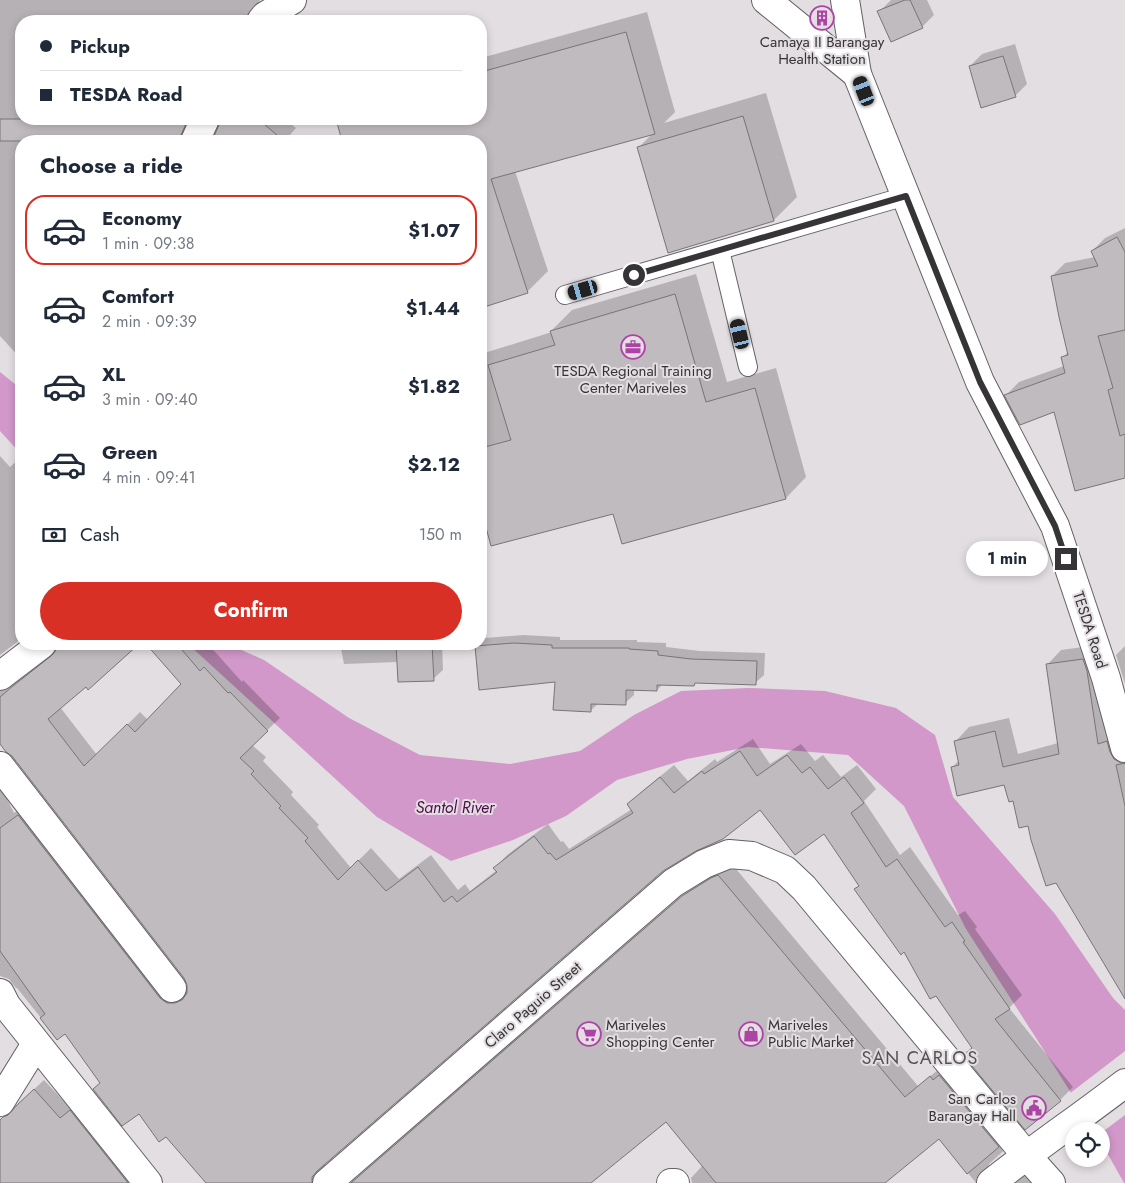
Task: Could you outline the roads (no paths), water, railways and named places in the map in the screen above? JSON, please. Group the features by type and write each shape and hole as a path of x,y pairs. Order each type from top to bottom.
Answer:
{"street":[{"path":"268,15 292,0"},
{"path":"766,0 857,74"},
{"name":"TESDA Road","path":"845,0 857,74 980,382 1055,526 1106,678 1125,748"},
{"path":"0,676 34,650"},
{"path":"0,766 172,988"},
{"name":"Claro Paguio Street","path":"327,1183 673,883 704,864 729,854 752,856 785,870 804,888 1026,1155"},
{"path":"0,993 6,1005 36,1044 148,1183"},
{"path":"0,1102 36,1044"},
{"path":"991,1183 1026,1155 1082,1117 1125,1083"},
{"path":"1026,1155 1051,1183"}],"lane":[{"path":"565,295 906,196"},
{"path":"720,250 748,367"}],"water":[{"path":"0,372 15,384 15,447 0,431"},
{"name":"Santol River","path":"195,650 242,650 264,660 349,718 420,755 510,764 580,751 634,715 681,691 748,688 825,691 896,708 935,735 953,797 1055,914 1113,998 1125,1010 1125,1183 1110,1158 1110,1122 1089,1122 966,929 904,806 848,755 748,747 687,759 617,780 566,816 513,840 451,861 377,817"}],"place":[{"name":"Camaya II Barangay Health Station","path":"822,18"},
{"name":"TESDA Regional Training Center Mariveles","path":"633,347"},
{"name":"Mariveles Shopping Center","path":"589,1034"},
{"name":"Mariveles Public Market","path":"751,1034"},
{"name":"San Carlos Barangay Hall","path":"1034,1108"}],"district":[{"name":"SAN CARLOS","path":"920,1058"}]}
